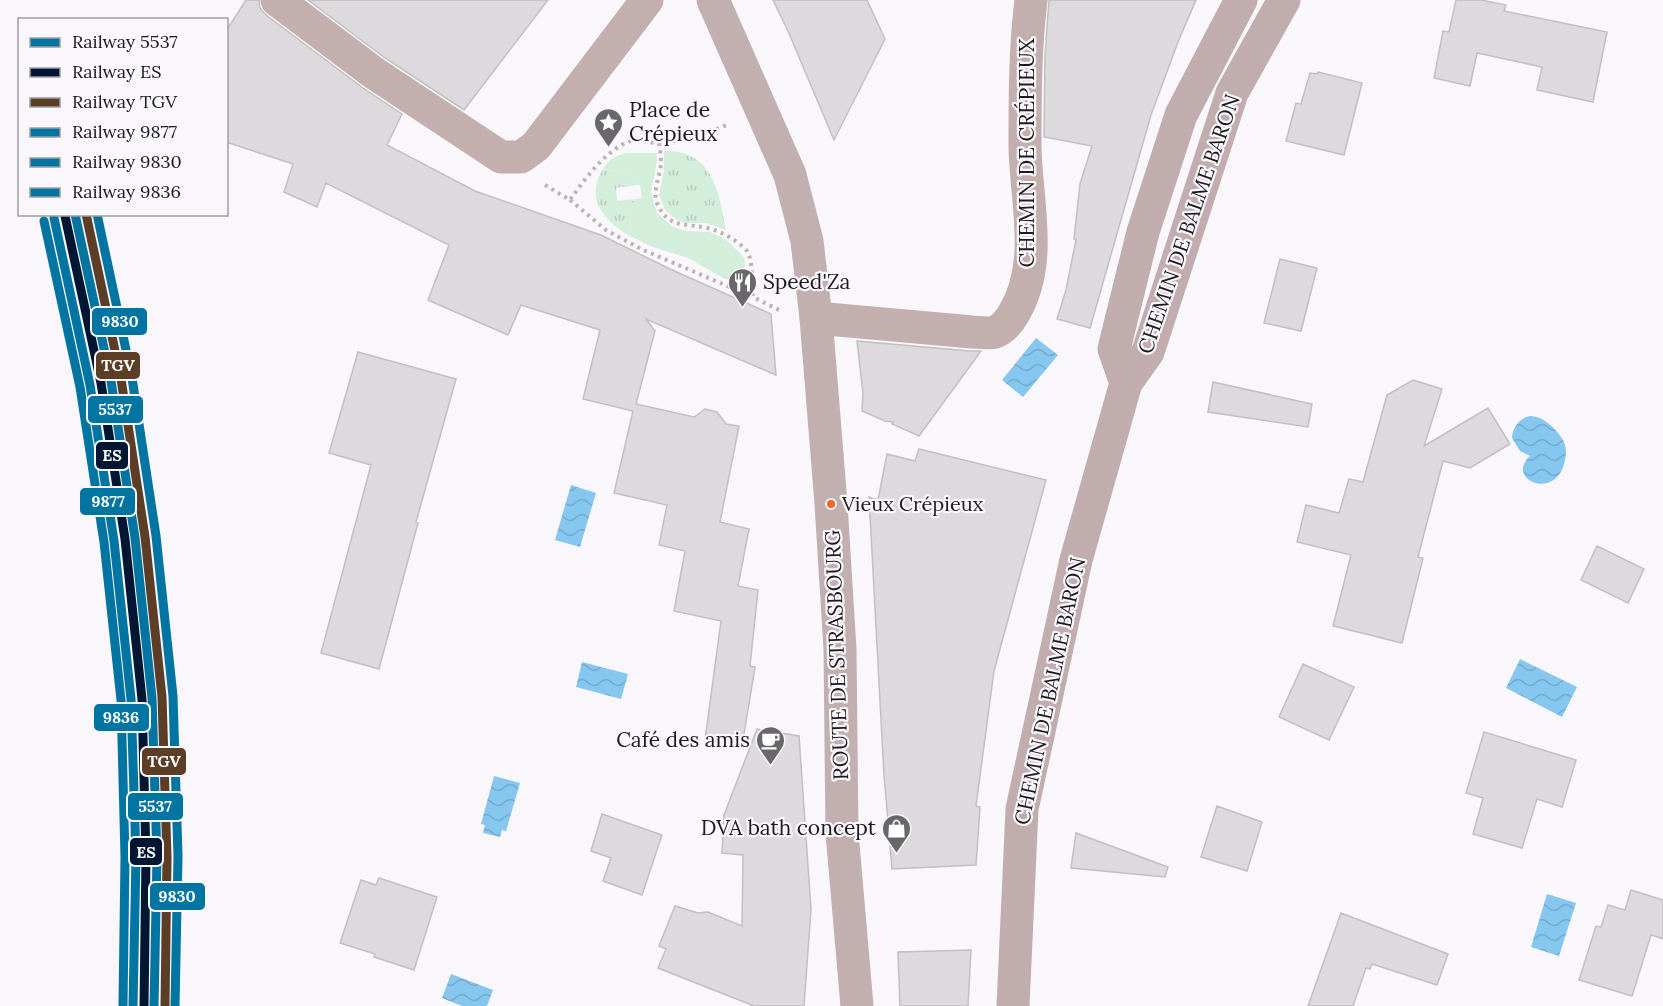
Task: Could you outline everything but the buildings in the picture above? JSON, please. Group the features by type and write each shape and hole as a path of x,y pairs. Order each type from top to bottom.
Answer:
{"main road":[{"name":"ROUTE DE STRASBOURG","path":"713,0 790,175 807,241 816,318 834,548 841,699 842,833 857,1006"}],"street":[{"path":"277,0 374,73 501,157 521,157 536,146 647,0"},
{"name":"CHEMIN DE CRÉPIEUX","path":"816,318 972,332 994,332 1010,321 1021,301 1029,270 1032,230 1025,148 1027,29 1031,0"},
{"name":"CHEMIN DE BALME BARON","path":"1126,383 1114,349 1143,232 1181,115 1241,0"},
{"name":"CHEMIN DE BALME BARON","path":"1013,1006 1022,808 1076,560 1126,383 1148,352 1232,93 1284,0"}],"path":[{"path":"570,200 585,178 626,143 638,140 659,143 699,136 731,124"},
{"path":"659,143 661,160 656,200 662,212 670,220 680,225 704,227 719,232 736,241 747,251 751,263 753,297"},
{"path":"501,157 570,200 606,230 780,311"}],"green space":[{"path":"664,151 680,153 693,158 711,176 720,201 726,230 706,223 685,223 677,220 665,210 659,195 664,171"},
{"path":"626,153 657,153 651,192 657,213 673,227 686,231 710,232 725,239 745,260 744,271 738,277 725,279 688,258 650,246 630,236 631,210 635,199 642,198 640,185 636,185 626,174 603,169 613,158"},
{"path":"603,169 626,174 636,185 616,188 617,201 635,199 631,210 630,236 613,224 600,208 596,190"}],"water":[{"path":"1036,338 1058,355 1023,397 1002,380"},
{"path":"1531,416 1540,418 1552,426 1565,446 1564,464 1559,475 1551,482 1542,484 1527,478 1523,472 1524,464 1530,456 1520,451 1512,438 1517,424 1523,418"},
{"path":"571,485 596,493 580,547 555,540"},
{"path":"1520,659 1577,687 1562,717 1506,688"},
{"path":"582,662 628,674 621,699 576,687"},
{"path":"494,776 520,783 506,831 502,830 500,837 483,833 485,825 481,824"},
{"path":"1547,894 1576,903 1559,956 1531,947"},
{"path":"451,974 493,990 487,1006 462,1006 442,998"}],"rail line":[{"name":"ES","path":"65,216 101,383 125,539 142,699 146,857 144,1006"},
{"name":"5537","path":"75,216 111,381 135,538 152,698 157,857 154,1006"},
{"name":"TGV","path":"86,216 121,379 145,537 162,697 167,857 165,1006"},
{"name":"9830","path":"97,216 132,378 156,536 173,696 178,856 175,1006"},
{"name":"9877","path":"54,218 90,385 114,541 131,699 136,857 133,1006"},
{"name":"9836","path":"44,221 80,387 104,542 121,700 125,857 123,1005"}],"place":[{"name":"Place de Crépieux","path":"608,148"},
{"name":"Speed'Za","path":"742,308"},
{"name":"Vieux Crépieux","path":"831,504"},
{"name":"Café des amis","path":"771,766"},
{"name":"DVA bath concept","path":"897,854"}]}
